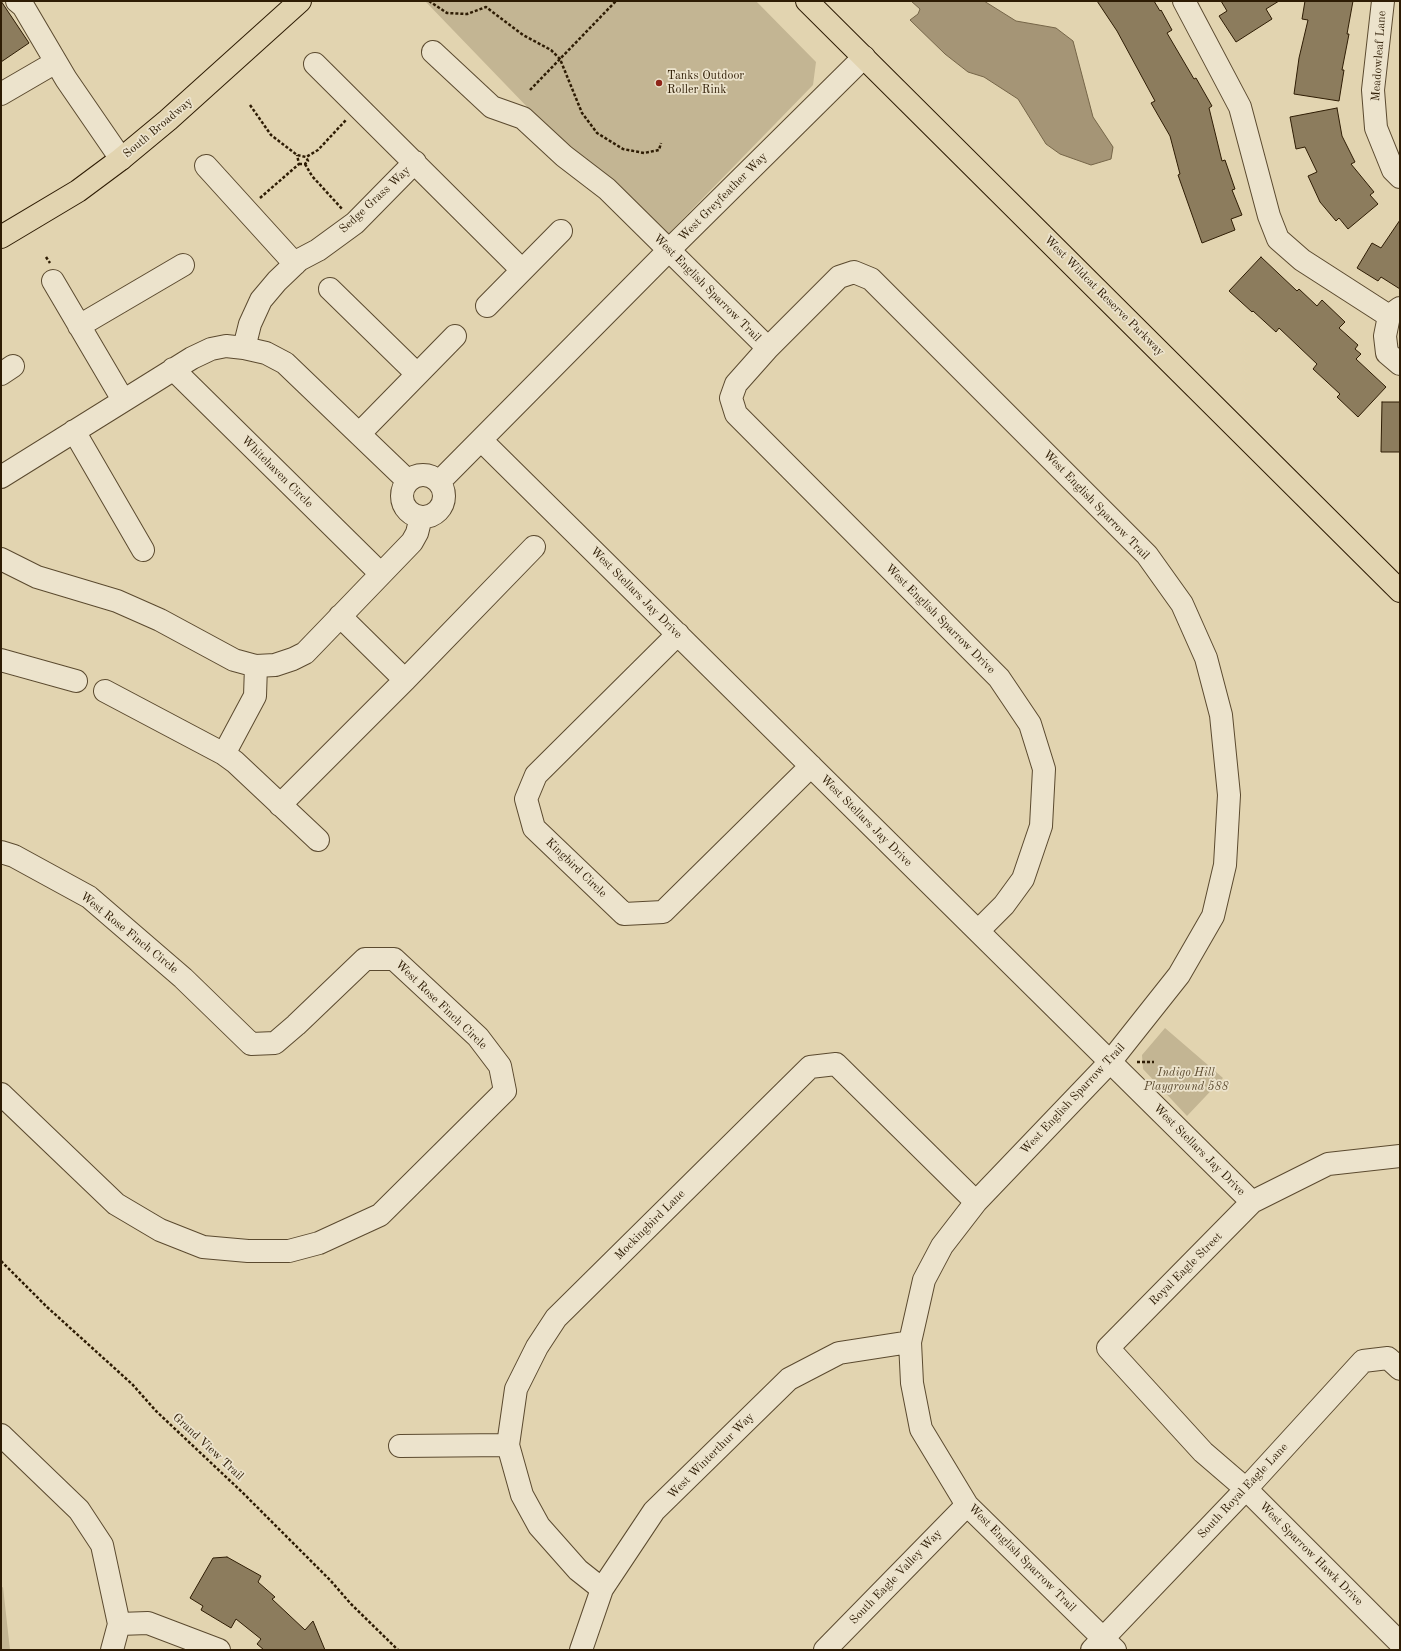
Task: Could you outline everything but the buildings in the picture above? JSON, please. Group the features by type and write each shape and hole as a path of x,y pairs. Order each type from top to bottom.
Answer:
{"main road":[{"name":"South Broadway","path":"1,237 78,191 121,159 168,120 300,1"},
{"name":"West Wildcat Reserve Parkway","path":"807,1 1400,591"}],"street":[{"path":"17,1 24,6 66,79 121,159"},
{"path":"1184,1 1240,107 1269,216 1278,239 1302,260 1394,312 1385,336 1387,353 1400,364"},
{"name":"Meadowleaf Lane","path":"1383,1 1373,90 1376,128 1393,170 1400,177"},
{"name":"West English Sparrow Trail","path":"433,52 492,107 523,118 564,156 607,189 768,348 839,277 854,272 871,279 1147,556 1182,604 1206,658 1221,715 1229,795 1225,865 1212,916 1180,975 1110,1062 976,1202 942,1246 924,1280 910,1342 912,1383 921,1429 967,1505 1103,1646"},
{"name":"West Greyfeather Way","path":"481,440 668,250 864,57"},
{"path":"1,94 56,62"},
{"name":"Sedge Grass Way","path":"315,64 522,270"},
{"name":"Sedge Grass Way","path":"244,348 250,324 261,300 278,281 299,260 318,250 355,223 415,162"},
{"path":"206,166 295,264"},
{"path":"487,306 561,231"},
{"path":"79,326 183,265"},
{"path":"53,281 123,400"},
{"path":"330,289 417,374"},
{"path":"359,434 455,336"},
{"path":"1,477 173,369 211,349 226,346 266,353 285,363 408,481"},
{"name":"West English Sparrow Drive","path":"768,348 736,384 731,398 736,414 999,678 1030,724 1044,769 1041,826 1023,879 1004,905 978,931"},
{"name":"Whitehaven Circle","path":"173,369 381,574"},
{"path":"74,431 143,550"},
{"path":"439,482 481,440"},
{"name":"West Stellars Jay Drive","path":"481,440 1252,1202"},
{"path":"421,475 432,477 439,482 444,491 443,503 437,512 431,516 421,517 411,513 405,507 402,496 403,488 408,481 421,475"},
{"path":"1,559 37,577 117,601 160,620 234,660 256,666 275,665 293,659 305,652 412,542 417,533 421,517"},
{"path":"280,805 405,680 534,547"},
{"path":"340,616 405,680"},
{"name":"Kingbird Circle","path":"678,634 536,775 526,799 534,828 624,914 663,912 811,766"},
{"path":"1,660 76,681"},
{"path":"224,754 255,696 256,666"},
{"path":"105,691 224,754 235,762 318,840"},
{"name":"West Rose Finch Circle","path":"1,852 14,856 89,897 183,978 251,1044 275,1043 365,959 394,958 478,1037 500,1066 505,1090 380,1215 319,1243 289,1251 248,1251 203,1246 160,1230 116,1204 1,1094"},
{"name":"Mockingbird Lane","path":"602,1589 578,1570 539,1526 522,1495 508,1445 516,1388 537,1347 556,1318 810,1067 836,1064 976,1202"},
{"name":"Royal Eagle Street","path":"1203,1452 1108,1348 1252,1202 1328,1164 1400,1156"},
{"name":"West Winterthur Way","path":"581,1650 602,1589 654,1511 788,1379 839,1353 910,1342"},
{"name":"South Royal Eagle Lane","path":"1103,1646 1363,1361 1388,1358 1400,1369"},
{"path":"1,1435 79,1510 102,1545 120,1624 112,1650"},
{"path":"400,1446 508,1445"},
{"name":"West Sparrow Hawk Drive","path":"1203,1452 1246,1489 1400,1643"},
{"name":"South Eagle Valley Way","path":"825,1650 967,1505"},
{"path":"120,1624 148,1624 219,1650"}],"path":[{"path":"429,1 447,13 467,14 486,7 523,35 551,50 560,59 582,113 597,133 623,149 644,153 658,150 661,143"},
{"path":"530,90 616,1"},
{"path":"250,105 271,135 297,155 306,157 318,150 358,107"},
{"path":"297,155 299,164"},
{"path":"305,164 308,161 306,157"},
{"path":"247,211 299,164 305,164"},
{"path":"305,164 312,176 355,223"},
{"name":"Grand View Trail","path":"1,1261 52,1312 132,1384 156,1411 242,1492 398,1650"}],"green space":[{"path":"425,1 756,1 816,62 813,85 667,235 559,140"},
{"name":"Indigo Hill Playground 588","path":"1165,1028 1223,1078 1187,1116 1143,1069 1142,1055"},
{"path":"3,1587 10,1650 1,1650 1,1588"}],"shaded area":[{"path":"911,1 984,1 1016,21 1056,28 1073,41 1093,117 1113,147 1111,159 1091,165 1060,154 1046,144 1018,99 984,77 968,72 945,54 910,20 918,14 920,9"}],"place":[{"name":"Tanks Outdoor Roller Rink","path":"659,83"}]}
